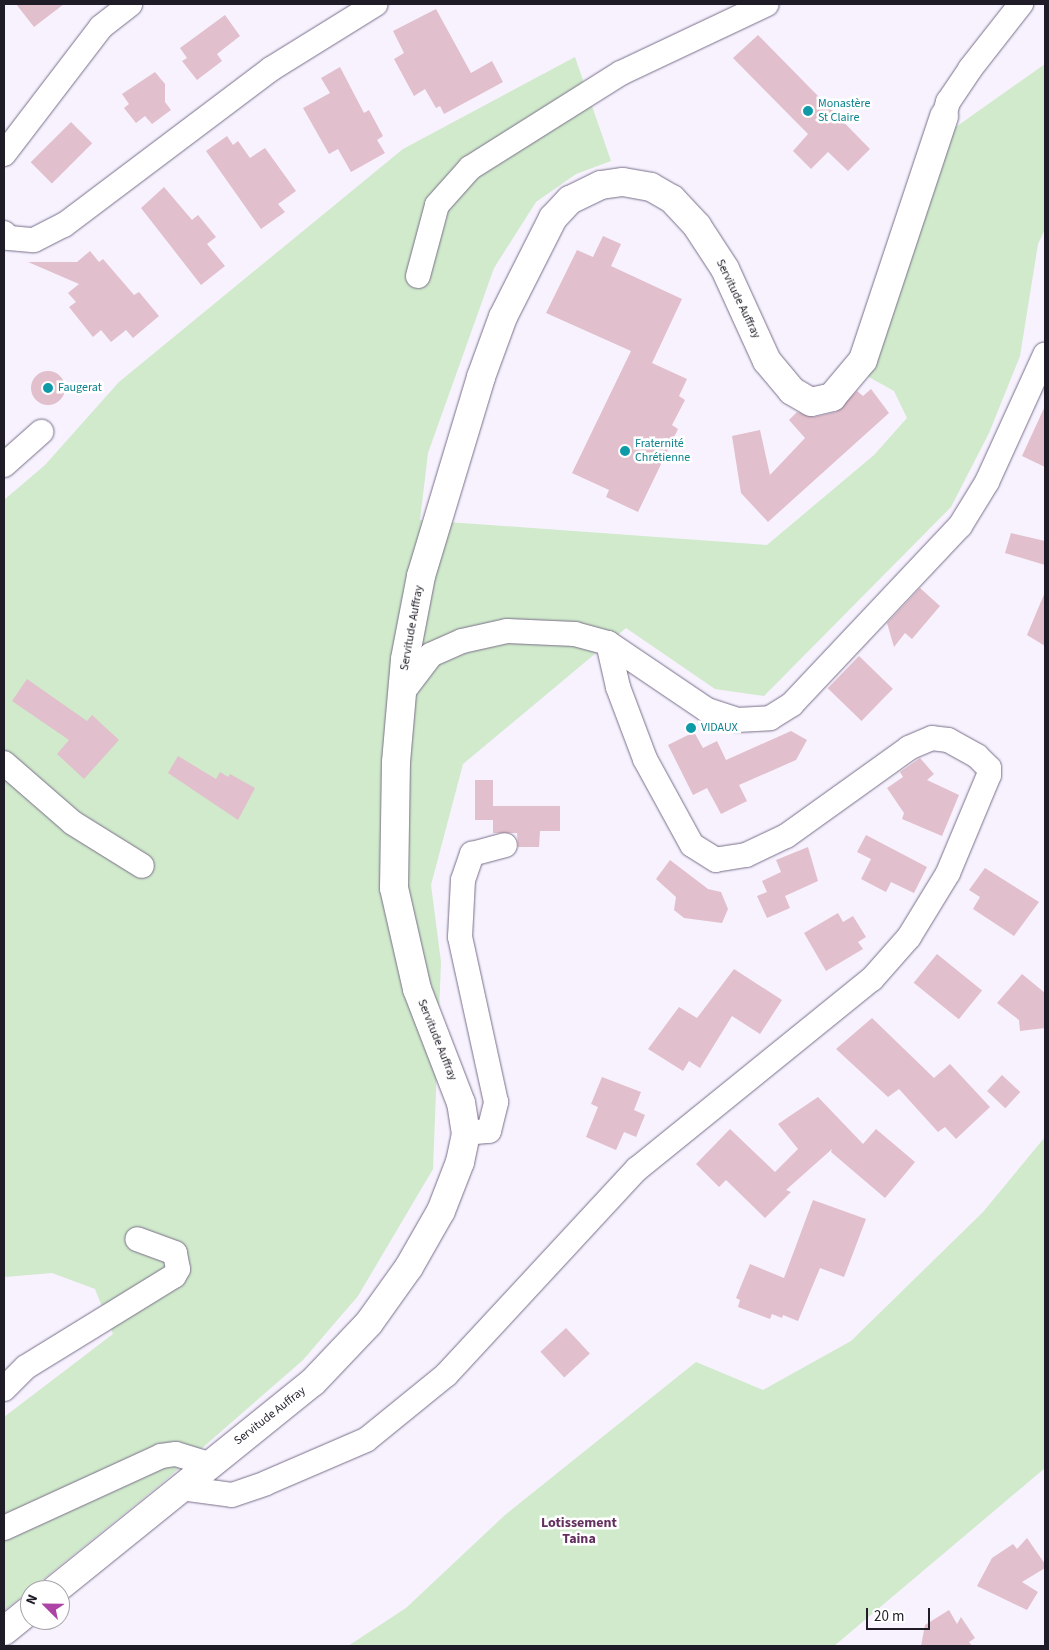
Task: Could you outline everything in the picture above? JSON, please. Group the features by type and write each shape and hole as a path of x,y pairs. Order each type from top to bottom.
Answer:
{"street":[{"path":"4,154 101,27 130,4"},
{"path":"4,233 9,238 34,240 64,225 271,69 376,4"},
{"path":"418,276 437,205 470,168 621,74 767,4"},
{"path":"944,116 948,102 1011,7"},
{"name":"Servitude Auffray","path":"67,1580 313,1382 369,1323 409,1267 441,1210 460,1162 465,1134 461,1103 417,989 394,888 393,817 402,693 421,576 480,377 503,318 553,218 570,200 602,185 623,182 651,187 672,199 697,226 725,269 767,361 792,391 811,402 832,397 862,360 944,116"},
{"path":"402,693 431,655 462,641 507,631 575,634 608,643 714,712 737,720 770,718 792,704 960,526 987,482 1045,355"},
{"path":"4,464 41,432"},
{"path":"181,1488 213,1495 241,1494 366,1440 403,1411 446,1375 644,1163 872,979 909,937 948,873 989,775 989,768 977,756 940,738 909,748 802,826 746,855 716,860 692,845 645,759 618,687 608,643"},
{"path":"4,762 73,822 142,866"},
{"path":"465,1134 489,1131 496,1102 460,937 463,880 472,854 504,845"},
{"path":"4,1389 26,1367 174,1276 178,1268 175,1253 137,1239"},
{"path":"4,1528 161,1456 176,1454 210,1464"},
{"path":"4,1631 20,1618"}],"green space":[{"path":"575,57 611,161 576,174 536,202 494,268 428,453 420,520 767,545 874,455 907,418 894,391 867,376 953,129 1045,64 1045,229 1038,244 1020,356 989,433 951,507 764,696 715,689 626,628 463,764 431,885 441,962 433,1169 358,1296 303,1360 161,1484 42,1580 20,1580 20,1598 4,1611 4,1417 113,1334 95,1289 52,1273 4,1277 4,500 45,465 119,382 403,149"},
{"path":"1045,1137 1045,1468 834,1646 348,1646 406,1608 505,1515 696,1362 763,1390 851,1341 983,1212"}],"building":[{"path":"16,4 64,4 34,27"},
{"path":"436,9 471,73 492,61 503,82 444,114 440,106 436,108 425,89 414,96 394,59 404,53 393,31"},
{"path":"225,15 240,36 217,54 222,61 197,80 182,61 187,58 180,48"},
{"name":"Monastère St Claire","path":"758,35 870,149 848,171 828,152 811,169 793,151 808,134 733,58"},
{"path":"340,67 364,113 369,110 383,136 377,140 385,153 351,172 338,149 329,154 303,108 330,93 321,78"},
{"path":"155,72 165,84 165,102 171,110 152,124 145,116 136,123 124,108 129,104 122,94"},
{"path":"71,122 92,143 52,184 31,162"},
{"path":"227,136 233,145 238,141 250,158 265,148 296,191 278,204 285,212 261,229 206,151"},
{"path":"164,187 192,220 198,215 216,237 207,244 225,266 201,285 141,208"},
{"path":"603,236 621,244 611,266 682,299 652,363 687,379 679,396 685,400 672,425 678,429 638,512 606,497 609,490 572,473 631,351 546,313 577,250 593,257"},
{"path":"90,251 99,262 103,259 134,295 139,292 159,316 133,338 126,330 111,342 101,330 93,337 69,307 76,302 68,293 79,284 28,262 77,262"},
{"name":"Faugerat","path":"48,371 55,372 60,376 64,381 64,395 60,400 55,404 48,405 41,404 36,400 32,395 31,388 32,381 36,376 41,372"},
{"path":"871,389 889,413 768,522 741,493 732,436 760,430 770,475 805,438 789,420 797,412 814,417 836,412 857,391 863,396"},
{"path":"1045,406 1045,467 1022,456"},
{"path":"1011,533 1045,541 1045,565 1005,553"},
{"path":"920,588 940,606 912,639 905,633 894,647 887,623"},
{"path":"1045,592 1045,646 1027,635"},
{"path":"859,656 893,689 862,721 828,688"},
{"path":"27,679 87,721 92,715 119,740 84,779 57,754 69,740 12,701"},
{"path":"791,731 807,740 796,760 739,785 747,801 721,814 707,788 693,795 668,745 694,732 703,748 717,741 726,760"},
{"path":"178,756 216,779 220,772 228,777 230,774 255,788 238,820 168,773"},
{"path":"920,758 934,774 927,780 959,795 942,836 902,819 904,813 887,788 903,777 900,772"},
{"path":"475,780 493,780 493,820 475,820"},
{"path":"493,806 560,806 560,831 540,831 539,847 518,847 517,833 493,833"},
{"path":"866,835 927,867 914,893 891,882 886,892 861,879 871,859 857,852"},
{"path":"808,847 818,881 785,896 790,908 767,918 757,896 767,892 762,881 781,872 776,860"},
{"path":"670,860 708,889 721,892 728,909 722,923 684,918 674,910 676,897 656,879"},
{"path":"985,868 1039,902 1014,936 973,909 980,897 969,890"},
{"path":"838,913 843,922 853,916 866,937 858,942 863,949 826,971 804,933"},
{"path":"937,954 982,991 959,1019 914,983"},
{"path":"734,969 782,1000 760,1034 732,1016 700,1068 689,1061 683,1071 648,1049 679,1007 697,1018"},
{"path":"1022,974 1045,993 1045,1028 1020,1031 1019,1020 997,1003"},
{"path":"872,1018 934,1078 950,1064 990,1107 956,1139 945,1127 938,1132 899,1089 888,1097 836,1049"},
{"path":"1002,1075 1020,1092 1005,1108 987,1091"},
{"path":"602,1077 641,1092 634,1110 645,1115 636,1137 624,1132 616,1150 586,1137 598,1107 591,1104"},
{"path":"818,1097 863,1144 876,1129 915,1162 885,1198 831,1152 832,1149 786,1190 791,1192 765,1218 726,1180 719,1187 696,1164 730,1129 775,1172 798,1149 778,1124"},
{"path":"813,1200 866,1219 844,1277 820,1268 798,1321 783,1315 782,1318 772,1314 770,1319 738,1307 740,1300 736,1298 750,1264 784,1278"},
{"path":"566,1328 590,1354 564,1377 540,1352"},
{"path":"1027,1538 1045,1564 1045,1568 1022,1582 1038,1592 1027,1610 977,1586 992,1558 1013,1544 1017,1549"},
{"path":"949,1610 957,1624 961,1617 975,1638 969,1642 972,1646 921,1646 925,1625"}],"place":[{"name":"Monastère St Claire","path":"808,111"},
{"name":"Faugerat","path":"48,388"},
{"name":"Fraternité Chrétienne","path":"625,451"},
{"name":"VIDAUX","path":"691,728"}],"district":[{"name":"Lotissement Taina","path":"579,1532"}]}
